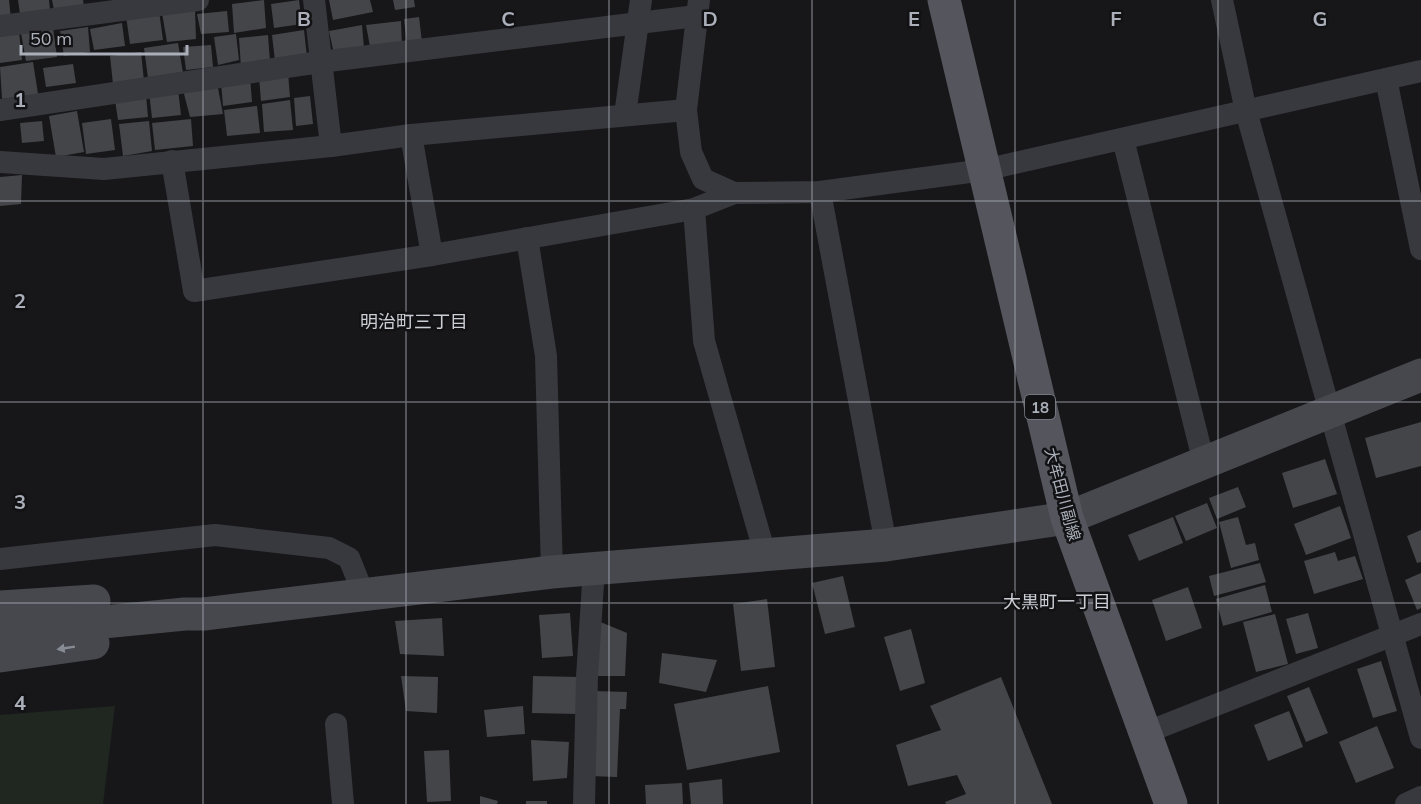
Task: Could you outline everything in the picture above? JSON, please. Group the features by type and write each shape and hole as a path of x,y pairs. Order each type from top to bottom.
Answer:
{"main road":[{"name":"大牟田川副線","path":"944,0 1067,518 1171,804"}],"street":[{"path":"0,26 198,0"},
{"path":"314,0 331,146"},
{"path":"625,115 641,0"},
{"path":"1222,0 1246,111 1421,738"},
{"path":"0,110 320,62 638,24 698,8 686,110 691,152 703,179 734,193"},
{"path":"172,161 194,291 432,255 694,209 734,193 820,192 984,170 1421,71"},
{"path":"1386,79 1421,249"},
{"path":"0,162 104,169 331,146 411,135 686,110"},
{"path":"411,135 432,255"},
{"path":"1123,139 1204,463"},
{"path":"820,192 886,545"},
{"path":"694,209 704,341 765,554"},
{"path":"527,238 546,356 552,572"},
{"path":"0,632 195,614 552,572 886,545 1067,518 1421,375"},
{"path":"0,559 215,535 329,548 349,558 364,595"},
{"path":"584,804 587,677 594,568"},
{"path":"0,607 158,598 195,614"},
{"path":"0,656 152,634 195,614"},
{"path":"1145,733 1421,624"},
{"path":"336,724 343,804"},
{"path":"1406,804 1421,798"}],"shaded area":[{"path":"115,706 103,804 0,804 0,715"}],"building":[{"path":"0,0 9,0 11,19 0,21"},
{"path":"18,0 49,0 50,10 20,14"},
{"path":"52,0 83,0 84,6 54,10"},
{"path":"264,0 266,28 234,33 232,4"},
{"path":"299,0 302,24 274,28 271,4"},
{"path":"329,0 370,0 373,12 333,20"},
{"path":"393,0 414,0 415,7 395,10"},
{"path":"195,10 196,39 167,42 162,13"},
{"path":"159,11 163,40 130,44 126,16"},
{"path":"227,11 229,32 201,34 197,14"},
{"path":"419,17 422,42 407,45 404,19"},
{"path":"401,21 402,47 371,52 366,25"},
{"path":"122,23 125,46 94,50 90,29"},
{"path":"362,25 364,48 334,54 329,31"},
{"path":"88,27 90,52 64,56 60,31"},
{"path":"53,28 57,57 26,61 21,33"},
{"path":"304,30 307,57 275,61 272,35"},
{"path":"19,31 22,60 0,63 0,34"},
{"path":"236,34 239,60 218,65 214,37"},
{"path":"268,35 270,62 241,67 239,38"},
{"path":"178,43 183,73 148,78 144,48"},
{"path":"211,45 213,67 186,70 183,47"},
{"path":"141,52 144,81 113,84 110,56"},
{"path":"33,62 38,94 2,99 0,67"},
{"path":"73,64 76,83 46,87 43,68"},
{"path":"288,73 290,97 261,101 259,77"},
{"path":"250,77 252,102 223,106 221,82"},
{"path":"217,83 223,114 190,117 183,90"},
{"path":"178,89 181,115 152,118 149,92"},
{"path":"146,95 148,117 118,120 115,100"},
{"path":"310,96 313,124 296,126 294,98"},
{"path":"290,100 293,130 264,132 262,104"},
{"path":"257,106 260,133 227,136 224,110"},
{"path":"77,111 84,152 56,157 49,116"},
{"path":"111,119 115,150 86,154 82,123"},
{"path":"191,119 193,146 155,150 152,123"},
{"path":"42,121 44,141 22,143 20,123"},
{"path":"149,121 152,151 123,156 119,124"},
{"path":"22,175 21,204 0,206 0,177"},
{"path":"1421,422 1421,466 1376,478 1365,438"},
{"path":"1325,459 1337,494 1293,508 1282,473"},
{"path":"1238,487 1246,507 1217,519 1209,498"},
{"path":"1207,503 1217,528 1186,541 1175,516"},
{"path":"1340,506 1351,538 1306,555 1294,524"},
{"path":"1173,517 1183,543 1139,561 1128,535"},
{"path":"1238,517 1246,545 1255,543 1259,560 1231,568 1219,522"},
{"path":"1421,530 1421,562 1417,563 1407,536"},
{"path":"1335,552 1338,561 1355,556 1363,579 1314,594 1304,561"},
{"path":"1260,563 1266,582 1214,596 1209,576"},
{"path":"1421,573 1421,608 1417,610 1405,580"},
{"path":"843,576 855,627 825,634 812,583"},
{"path":"1265,585 1272,612 1223,626 1216,599"},
{"path":"1188,587 1202,628 1166,641 1152,600"},
{"path":"767,599 775,667 741,671 733,604"},
{"path":"570,613 573,656 542,658 539,615"},
{"path":"1308,613 1318,648 1296,654 1286,619"},
{"path":"1275,614 1288,664 1256,672 1243,622"},
{"path":"442,618 444,656 400,654 395,621"},
{"path":"598,621 627,633 625,676 594,676"},
{"path":"911,629 925,683 900,691 884,637"},
{"path":"662,653 717,660 706,692 659,683"},
{"path":"1381,661 1397,711 1373,718 1357,669"},
{"path":"401,676 438,677 437,713 406,711"},
{"path":"533,676 579,677 577,714 532,713"},
{"path":"1001,677 1052,804 946,804 945,802 966,794 957,775 908,786 896,745 941,730 930,706"},
{"path":"768,686 780,752 687,770 674,704"},
{"path":"1309,687 1328,733 1306,742 1287,696"},
{"path":"594,691 627,692 626,709 620,709 617,777 590,776"},
{"path":"523,706 525,734 487,737 484,710"},
{"path":"1289,711 1303,747 1268,761 1254,725"},
{"path":"1377,726 1394,768 1356,783 1339,742"},
{"path":"531,740 569,742 567,778 533,781"},
{"path":"449,750 451,801 427,802 424,751"},
{"path":"722,779 723,804 691,804 689,783"},
{"path":"682,783 683,804 646,804 645,785"},
{"path":"480,796 498,801 497,804 480,804"},
{"path":"526,801 547,801 547,804 526,804"}],"district":[{"name":"明治町三丁目","path":"414,321"},
{"name":"大黒町一丁目","path":"1057,601"}]}
